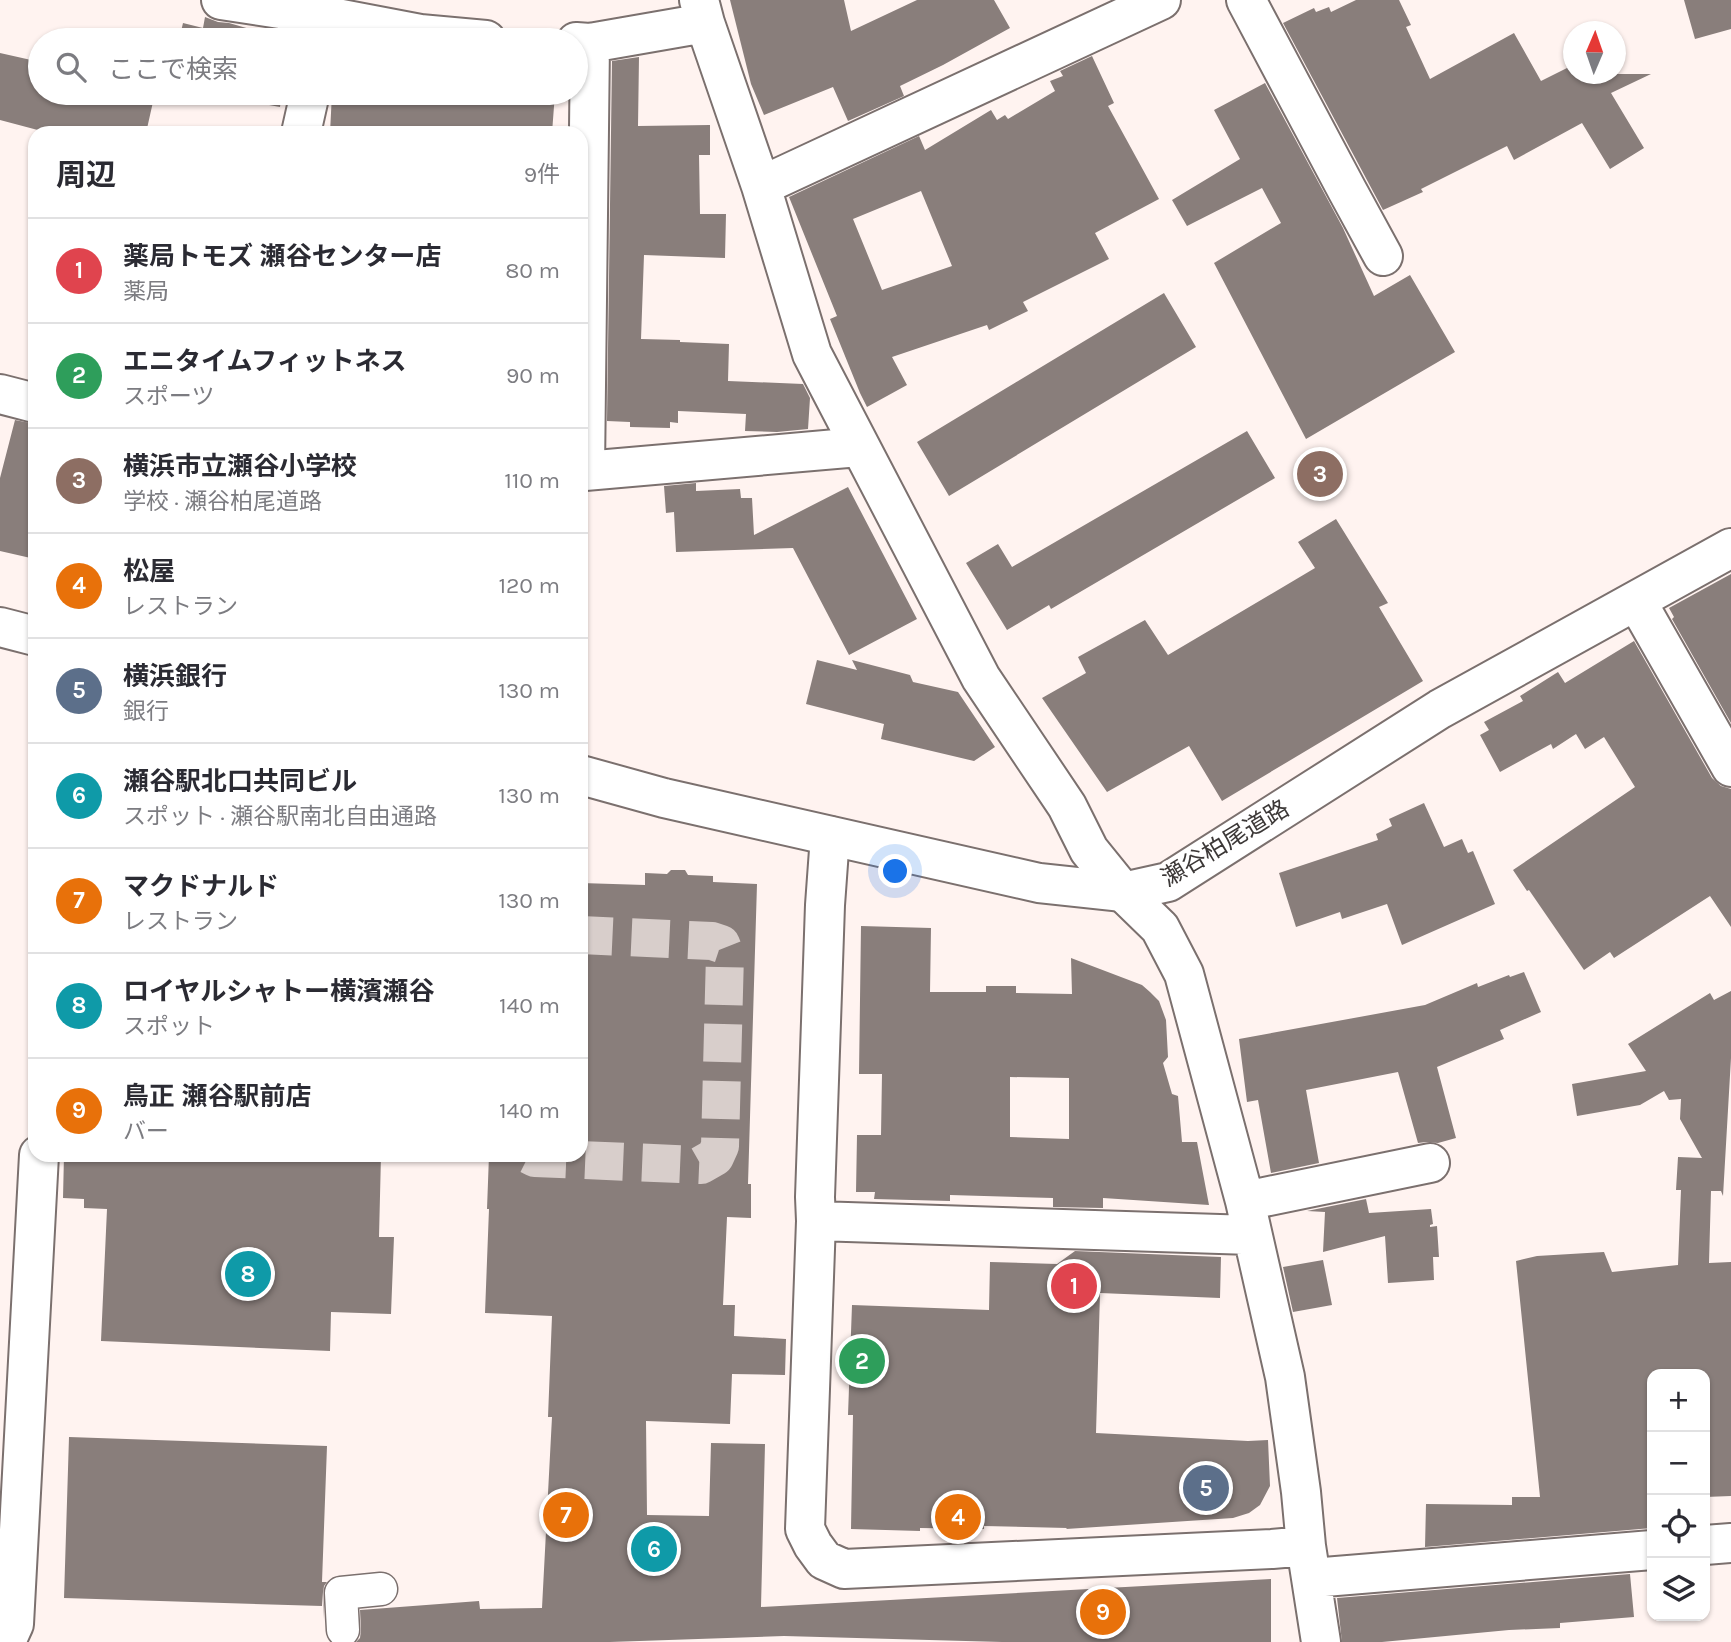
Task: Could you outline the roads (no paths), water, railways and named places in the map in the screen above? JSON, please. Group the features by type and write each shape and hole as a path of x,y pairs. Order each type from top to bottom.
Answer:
{"street":[{"path":"221,0 323,28"},
{"path":"761,186 1160,0"},
{"path":"1246,0 1383,256"},
{"path":"588,41 702,12 761,186 812,354 981,678 1067,806 1089,850 1124,892 1160,928 1184,974 1248,1218 1285,1377 1321,1642"},
{"path":"303,126 307,105"},
{"path":"583,105 583,126"},
{"path":"0,394 28,401"},
{"path":"588,471 859,447"},
{"name":"瀬谷柏尾道路","path":"588,777 664,798 1040,883 1124,892 1168,882 1440,709 1731,548"},
{"path":"1637,602 1731,767"},
{"path":"0,627 28,634"},
{"path":"830,836 824,919 805,1529 824,1560 844,1569 1272,1549 1309,1562 1647,1550"},
{"path":"0,1641 9,1635 13,1624 39,1162"},
{"path":"816,1221 1248,1218 1430,1163"},
{"path":"1710,1545 1731,1543"},
{"path":"347,1634 341,1592 382,1588"}],"tunnel":[{"path":"588,935 712,941 721,944 725,954 720,1146 715,1157 701,1165 588,1160"}],"place":[{"name":"横浜市立瀬谷小学校","path":"1320,474"},
{"name":"ロイヤルシャトー横濱瀬谷","path":"248,1274"},
{"name":"薬局トモズ 瀬谷センター店","path":"1074,1286"},
{"name":"エニタイムフィットネス","path":"862,1361"},
{"name":"横浜銀行","path":"1206,1488"},
{"name":"マクドナルド","path":"566,1515"},
{"name":"松屋","path":"958,1517"},
{"name":"瀬谷駅北口共同ビル","path":"654,1549"},
{"name":"鳥正 瀬谷駅前店","path":"1103,1612"}]}
